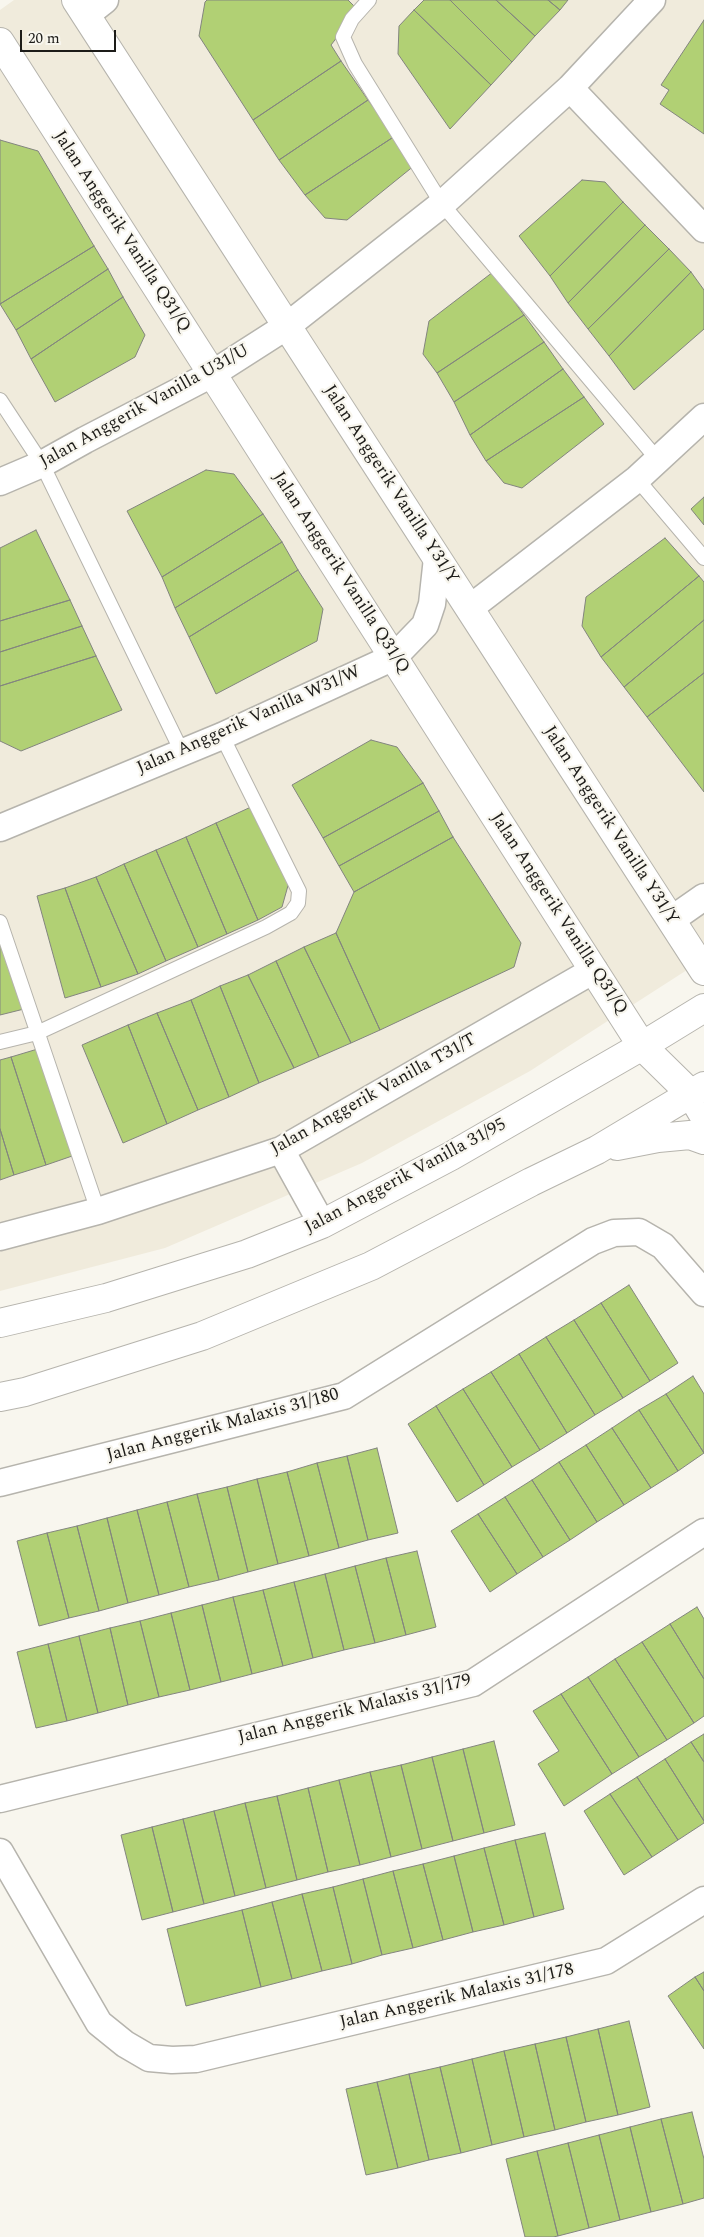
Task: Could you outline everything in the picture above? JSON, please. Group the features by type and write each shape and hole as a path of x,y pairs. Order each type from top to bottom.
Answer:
{"street":[{"name":"Jalan Anggerik Vanilla U31/U","path":"0,482 42,464 212,374 287,326 442,204 570,88 652,0"},
{"name":"Jalan Anggerik Vanilla Y31/Y","path":"89,5 287,326 704,971"},
{"name":"Jalan Anggerik Vanilla Q31/Q","path":"4,59 212,374 642,1046 700,1098"},
{"path":"570,88 704,229"},
{"path":"470,608 637,479 704,417"},
{"name":"Jalan Anggerik Vanilla W31/W","path":"0,828 222,736 394,657 425,625 432,604 437,558"},
{"path":"671,920 704,898"},
{"name":"Jalan Anggerik Vanilla T31/T","path":"0,1237 98,1211 281,1150 594,970"},
{"name":"Jalan Anggerik Vanilla 31/95","path":"0,1323 106,1298 247,1254 322,1224 451,1156 704,1008"},
{"path":"0,1397 25,1392 211,1332 371,1266 700,1098"},
{"path":"597,1150 658,1138 690,1135 704,1140"},
{"path":"281,1150 322,1224"},
{"name":"Jalan Anggerik Malaxis 31/180","path":"0,1483 344,1396 592,1241 614,1233 639,1232 663,1246 704,1293"},
{"name":"Jalan Anggerik Malaxis 31/179","path":"0,1799 473,1683 704,1532"},
{"name":"Jalan Anggerik Malaxis 31/178","path":"0,1852 99,2023 125,2044 149,2058 172,2060 196,2059 606,1961 704,1900"}],"lane":[{"path":"369,0 352,19 343,37 355,64 442,204 658,460"},
{"path":"0,400 42,464 182,752"},
{"path":"637,479 704,558"},
{"path":"0,1042 37,1033 266,927 291,913 298,903 299,891 222,736"},
{"path":"0,922 98,1211"}],"shaded area":[{"path":"14,0 704,0 704,959 530,1071 362,1163 165,1248 0,1291 0,10"}],"building":[{"path":"207,0 348,0 358,10 331,45 341,61 253,120 199,36 205,2"},
{"path":"424,0 450,0 512,62 491,85 414,10"},
{"path":"450,0 496,0 535,36 512,62"},
{"path":"496,0 548,0 560,10 535,36"},
{"path":"548,0 568,0 560,10"},
{"path":"414,10 491,85 450,129 398,54 399,26"},
{"path":"704,20 704,134 660,104 669,90 661,85"},
{"path":"341,61 368,100 279,160 253,120"},
{"path":"368,100 395,136 305,195 279,160"},
{"path":"395,136 415,165 347,220 325,218 305,195"},
{"path":"0,140 38,151 94,246 0,304"},
{"path":"582,180 605,182 623,202 550,276 519,236"},
{"path":"623,202 645,225 568,303 550,276"},
{"path":"645,225 669,249 588,329 568,303"},
{"path":"94,246 108,269 16,330 0,304"},
{"path":"669,249 691,272 609,356 588,329"},
{"path":"108,269 123,297 31,359 16,330"},
{"path":"493,272 524,315 437,373 423,354 429,321"},
{"path":"691,272 704,290 704,329 634,390 609,356"},
{"path":"123,297 145,335 135,357 55,402 31,359"},
{"path":"524,315 544,342 454,402 437,373"},
{"path":"544,342 563,369 470,435 454,402"},
{"path":"563,369 584,397 486,461 470,435"},
{"path":"584,397 604,424 522,488 504,483 486,461"},
{"path":"206,470 234,474 263,514 162,577 127,511"},
{"path":"704,497 704,525 691,509"},
{"path":"263,514 282,542 175,608 162,577"},
{"path":"36,530 70,600 0,621 0,548"},
{"path":"665,538 699,576 601,657 582,626 586,597"},
{"path":"282,542 298,570 189,637 175,608"},
{"path":"298,570 323,609 317,641 216,694 189,637"},
{"path":"699,576 704,582 704,620 624,687 601,657"},
{"path":"70,600 82,626 0,652 0,621"},
{"path":"704,620 704,673 647,717 624,687"},
{"path":"82,626 96,656 0,686 0,652"},
{"path":"96,656 122,710 21,751 0,741 0,686"},
{"path":"704,673 704,792 647,717"},
{"path":"371,740 397,747 423,783 323,838 292,785"},
{"path":"423,783 439,811 339,866 323,838"},
{"path":"251,807 289,882 282,907 258,920 216,823"},
{"path":"439,811 453,837 354,892 339,866"},
{"path":"216,823 258,920 227,934 186,837"},
{"path":"186,837 227,934 198,947 156,850"},
{"path":"453,837 521,943 514,967 380,1030 336,933 354,892"},
{"path":"156,850 198,947 166,961 124,864"},
{"path":"124,864 166,961 138,974 96,877"},
{"path":"96,877 138,974 101,987 65,888"},
{"path":"65,888 101,987 65,998 37,896"},
{"path":"0,933 24,1009 0,1015"},
{"path":"336,933 380,1030 351,1043 304,947"},
{"path":"304,947 351,1043 319,1057 276,961"},
{"path":"276,961 319,1057 294,1068 248,975"},
{"path":"248,975 294,1068 259,1083 220,986"},
{"path":"220,986 259,1083 229,1097 191,1000"},
{"path":"191,1000 229,1097 198,1110 157,1013"},
{"path":"157,1013 198,1110 167,1124 128,1025"},
{"path":"128,1025 167,1124 123,1143 82,1045"},
{"path":"41,1048 78,1154 46,1165 11,1057"},
{"path":"11,1057 46,1165 14,1175 0,1129 0,1060"},
{"path":"0,1129 14,1175 0,1180"},
{"path":"629,1285 678,1363 650,1381 601,1303"},
{"path":"601,1303 650,1381 623,1398 574,1320"},
{"path":"574,1320 623,1398 595,1415 546,1337"},
{"path":"546,1337 595,1415 567,1433 519,1354"},
{"path":"519,1354 567,1433 540,1450 491,1372"},
{"path":"491,1372 540,1450 512,1467 463,1389"},
{"path":"693,1376 704,1394 704,1453 666,1394"},
{"path":"463,1389 512,1467 484,1485 436,1406"},
{"path":"666,1394 704,1453 678,1471 639,1410"},
{"path":"436,1406 484,1485 457,1502 408,1424"},
{"path":"639,1410 678,1471 651,1488 612,1428"},
{"path":"612,1428 651,1488 624,1505 586,1445"},
{"path":"586,1445 624,1505 597,1522 559,1462"},
{"path":"377,1448 398,1533 368,1540 347,1456"},
{"path":"347,1456 368,1540 339,1548 317,1463"},
{"path":"559,1462 597,1522 570,1540 532,1480"},
{"path":"317,1463 339,1548 309,1556 287,1472"},
{"path":"287,1472 309,1556 278,1564 257,1479"},
{"path":"257,1479 278,1564 248,1572 227,1487"},
{"path":"532,1480 570,1540 543,1557 505,1497"},
{"path":"227,1487 248,1572 219,1580 197,1494"},
{"path":"197,1494 219,1580 189,1587 167,1502"},
{"path":"505,1497 543,1557 517,1574 478,1514"},
{"path":"167,1502 189,1587 159,1595 137,1510"},
{"path":"137,1510 159,1595 128,1603 107,1518"},
{"path":"478,1514 517,1574 490,1592 451,1531"},
{"path":"107,1518 128,1603 99,1611 77,1526"},
{"path":"77,1526 99,1611 69,1618 47,1533"},
{"path":"47,1533 69,1618 39,1626 17,1541"},
{"path":"417,1551 436,1627 406,1635 386,1558"},
{"path":"386,1558 406,1635 375,1643 355,1566"},
{"path":"355,1566 375,1643 344,1650 325,1574"},
{"path":"325,1574 344,1650 313,1658 294,1582"},
{"path":"294,1582 313,1658 283,1666 263,1590"},
{"path":"263,1590 283,1666 252,1674 233,1597"},
{"path":"233,1597 252,1674 221,1682 202,1605"},
{"path":"202,1605 221,1682 190,1690 171,1613"},
{"path":"697,1607 704,1619 704,1679 670,1624"},
{"path":"171,1613 190,1690 159,1697 140,1621"},
{"path":"140,1621 159,1697 128,1705 110,1628"},
{"path":"670,1624 704,1679 704,1716 694,1723 642,1642"},
{"path":"110,1628 128,1705 98,1713 79,1636"},
{"path":"79,1636 98,1713 67,1721 48,1644"},
{"path":"642,1642 694,1723 667,1740 615,1659"},
{"path":"48,1644 67,1721 36,1728 17,1652"},
{"path":"615,1659 667,1740 639,1757 588,1677"},
{"path":"588,1677 639,1757 612,1774 561,1694"},
{"path":"561,1694 612,1774 564,1806 538,1764 559,1751 533,1711"},
{"path":"704,1734 704,1762 691,1742"},
{"path":"494,1741 515,1825 484,1833 463,1749"},
{"path":"691,1742 704,1762 704,1821 665,1759"},
{"path":"463,1749 484,1833 453,1841 432,1757"},
{"path":"432,1757 453,1841 422,1849 401,1765"},
{"path":"665,1759 704,1821 704,1823 678,1840 637,1777"},
{"path":"401,1765 422,1849 391,1857 370,1772"},
{"path":"370,1772 391,1857 360,1865 339,1780"},
{"path":"637,1777 678,1840 652,1857 610,1794"},
{"path":"339,1780 360,1865 328,1872 308,1788"},
{"path":"308,1788 328,1872 297,1880 277,1796"},
{"path":"610,1794 652,1857 624,1875 584,1811"},
{"path":"277,1796 297,1880 266,1888 245,1803"},
{"path":"245,1803 266,1888 235,1896 214,1811"},
{"path":"214,1811 235,1896 204,1904 183,1819"},
{"path":"183,1819 204,1904 173,1912 152,1827"},
{"path":"152,1827 173,1912 142,1920 121,1835"},
{"path":"545,1833 564,1909 534,1917 515,1840"},
{"path":"515,1840 534,1917 504,1925 484,1848"},
{"path":"484,1848 504,1925 473,1932 454,1856"},
{"path":"454,1856 473,1932 443,1940 423,1864"},
{"path":"423,1864 443,1940 413,1948 393,1871"},
{"path":"393,1871 413,1948 382,1955 363,1879"},
{"path":"363,1879 382,1955 352,1964 333,1887"},
{"path":"333,1887 352,1964 322,1971 302,1894"},
{"path":"302,1894 322,1971 292,1979 272,1902"},
{"path":"272,1902 292,1979 261,1987 242,1910"},
{"path":"242,1910 261,1987 186,2006 167,1929"},
{"path":"704,1972 704,1991 695,1977"},
{"path":"695,1977 704,1991 704,2049 668,1996"},
{"path":"629,2021 650,2107 618,2115 598,2029"},
{"path":"598,2029 618,2115 586,2122 566,2037"},
{"path":"566,2037 586,2122 555,2130 535,2044"},
{"path":"535,2044 555,2130 524,2137 504,2051"},
{"path":"504,2051 524,2137 492,2145 472,2059"},
{"path":"472,2059 492,2145 461,2153 440,2067"},
{"path":"440,2067 461,2153 429,2160 409,2074"},
{"path":"409,2074 429,2160 398,2168 377,2082"},
{"path":"377,2082 398,2168 366,2175 346,2089"},
{"path":"692,2112 704,2159 704,2198 683,2204 661,2119"},
{"path":"661,2119 683,2204 651,2212 630,2127"},
{"path":"630,2127 651,2212 620,2220 599,2135"},
{"path":"599,2135 620,2220 589,2228 568,2143"},
{"path":"568,2143 589,2228 558,2236 537,2151"},
{"path":"537,2151 558,2236 525,2237 506,2159"}]}
